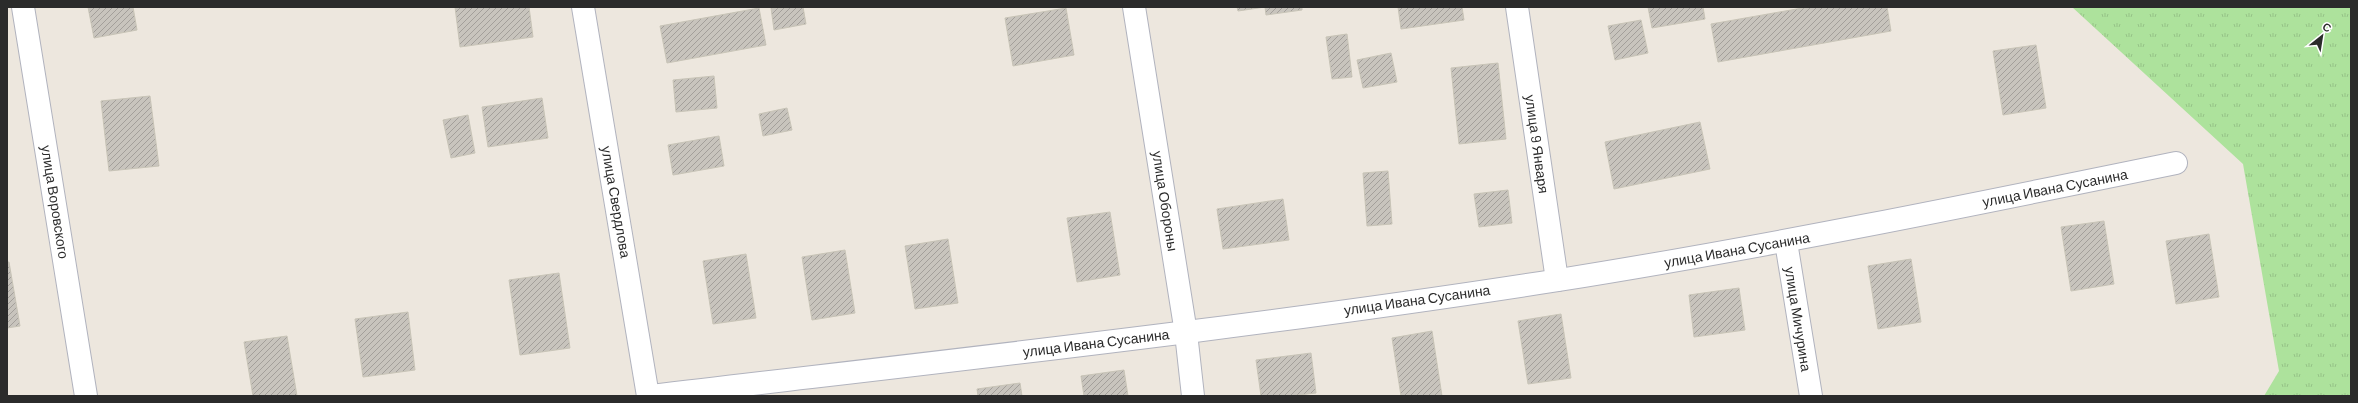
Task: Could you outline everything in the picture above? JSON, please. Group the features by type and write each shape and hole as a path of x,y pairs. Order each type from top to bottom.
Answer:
{"street":[{"name":"улица Воровского","path":"23,7 86,396"},
{"name":"улица Свердлова","path":"583,7 650,396"},
{"name":"улица Обороны","path":"1134,7 1186,333 1193,396"},
{"name":"улица 9 Января","path":"1518,7 1557,280"},
{"name":"улица Ивана Сусанина","path":"650,396 1186,333 1557,280 1786,242 2176,163"},
{"name":"улица Мичурина","path":"1786,242 1810,396"}],"green space":[{"path":"2072,7 2351,7 2351,396 2264,396 2279,371 2243,164"}],"building":[{"path":"88,7 133,7 137,30 94,38"},
{"path":"455,7 529,7 533,37 460,47"},
{"path":"803,7 806,24 774,30 771,8"},
{"path":"1237,7 1265,7 1238,11"},
{"path":"1265,7 1302,7 1302,10 1266,15"},
{"path":"1398,7 1462,7 1464,20 1401,29"},
{"path":"1648,7 1703,7 1705,19 1652,28"},
{"path":"1808,7 1887,7 1891,31 1718,62 1711,24"},
{"path":"759,8 766,45 667,63 660,26"},
{"path":"1066,8 1074,55 1013,66 1005,18"},
{"path":"1641,20 1648,53 1615,60 1608,26"},
{"path":"1347,34 1352,77 1332,79 1326,37"},
{"path":"2036,45 2046,108 2003,115 1993,51"},
{"path":"1391,53 1397,82 1363,88 1357,60"},
{"path":"1498,63 1506,139 1459,144 1451,68"},
{"path":"714,76 717,108 676,112 673,80"},
{"path":"150,96 159,166 109,171 101,101"},
{"path":"542,98 548,138 488,147 482,107"},
{"path":"787,108 792,130 763,136 759,114"},
{"path":"468,115 475,153 451,158 443,120"},
{"path":"1700,122 1710,169 1614,189 1605,142"},
{"path":"719,136 724,166 673,175 668,145"},
{"path":"1388,171 1392,224 1367,226 1363,173"},
{"path":"1508,190 1512,223 1479,227 1474,194"},
{"path":"1283,199 1289,240 1223,249 1217,209"},
{"path":"1110,212 1120,275 1077,282 1067,218"},
{"path":"2104,221 2114,284 2071,291 2061,227"},
{"path":"2209,234 2219,297 2176,304 2166,241"},
{"path":"948,239 958,303 915,309 905,246"},
{"path":"845,250 855,313 812,320 802,257"},
{"path":"746,254 756,318 713,324 703,261"},
{"path":"1911,259 1921,322 1878,329 1868,266"},
{"path":"7,262 9,262 20,326 7,328"},
{"path":"559,273 570,348 520,355 509,280"},
{"path":"1739,288 1745,330 1694,337 1689,295"},
{"path":"408,312 415,370 363,377 355,319"},
{"path":"1561,314 1571,378 1528,384 1518,321"},
{"path":"1432,331 1442,396 1401,396 1392,338"},
{"path":"287,336 297,396 253,396 244,342"},
{"path":"1311,353 1316,393 1290,396 1261,396 1256,360"},
{"path":"1124,370 1128,396 1084,396 1081,376"},
{"path":"1020,383 1022,396 978,396 977,389"}]}
